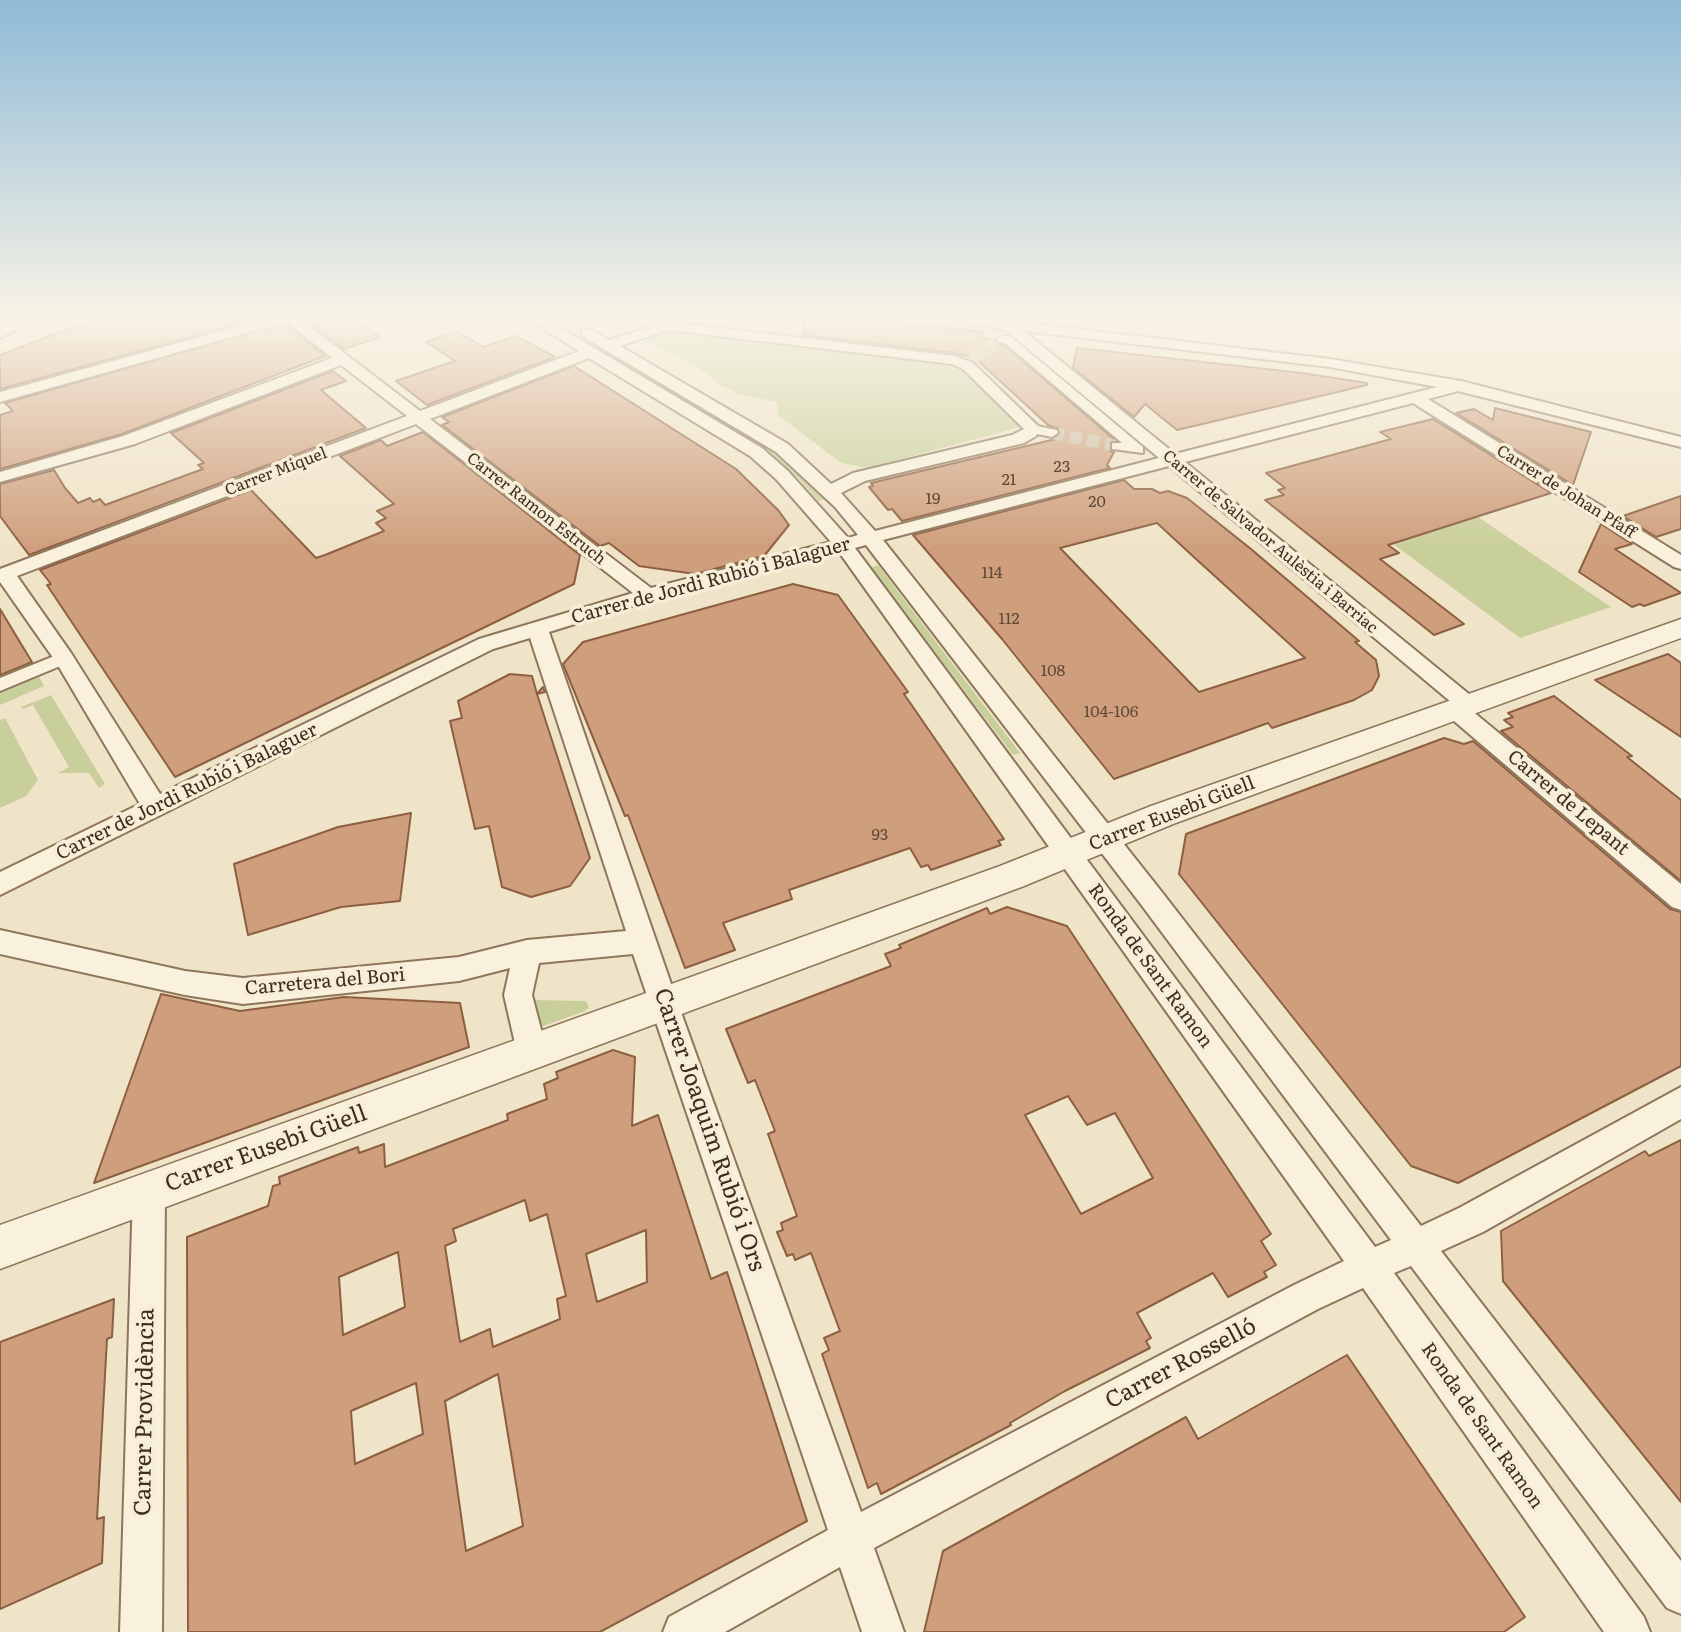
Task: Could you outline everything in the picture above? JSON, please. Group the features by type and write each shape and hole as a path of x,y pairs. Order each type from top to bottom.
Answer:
{"street":[{"path":"0,477 129,440 244,396"},
{"name":"Carrer Ramon Estruch","path":"390,396 648,595"},
{"name":"Carrer Miquel","path":"3,575 475,396"},
{"name":"Ronda de Sant Ramon","path":"664,396 756,452 782,475 843,544 1369,1267 1629,1632"},
{"name":"Ronda de Sant Ramon","path":"695,396 782,448 830,492 870,538 1105,839 1681,1594"},
{"path":"1002,396 1032,429 1052,433"},
{"path":"1075,396 1139,450 1117,446"},
{"name":"Carrer de Salvador Aulèstia i Barriac","path":"1088,396 1171,460 1461,706"},
{"name":"Carrer de Jordi Rubió i Balaguer","path":"0,884 486,644 648,595 1422,396"},
{"path":"1503,396 1681,442"},
{"name":"Carrer de Johan Pfaff","path":"1415,398 1681,563"},
{"path":"830,492 859,477 1018,439 1026,436 1032,429"},
{"path":"3,575 64,658 155,807"},
{"name":"Carrer Joaquim Rubió i Ors","path":"537,628 664,1004 883,1632"},
{"name":"Carrer Eusebi Güell","path":"0,1247 664,1004 1069,853 1175,810 1681,628"},
{"path":"0,685 64,658"},
{"name":"Carrer de Lepant","path":"1461,706 1681,899"},
{"name":"Carretera del Bori","path":"0,943 186,983 243,990 459,969 527,952 643,941"},
{"path":"527,952 518,995 532,1052"},
{"name":"Carrer Rosselló","path":"684,1632 852,1539 1306,1297 1471,1220 1681,1102"},
{"name":"Carrer Providència","path":"141,1632 149,1191"}],"green space":[{"path":"676,396 685,396 773,451 803,475 825,499 818,501 797,477 768,453"},
{"path":"749,396 988,396 1020,427 868,468 841,463 778,415 777,402"},
{"path":"1478,517 1611,607 1520,638 1392,543"},
{"path":"878,565 1020,753 1013,755 871,568"},
{"path":"38,675 44,686 0,705 0,691"},
{"path":"51,695 105,784 99,788 89,773 58,773 69,767 33,705 23,709 21,707"},
{"path":"5,718 38,780 26,796 0,808 0,720"},
{"path":"531,1000 586,1001 589,1007 585,1011 538,1028"}],"building":[{"path":"29,396 220,396 122,434 0,469 0,415 13,411 5,403"},
{"path":"267,396 328,396 366,428 29,555 0,516 0,484 54,470 78,503 90,498 93,502 100,499 105,505 203,469 198,465 204,463 171,433"},
{"path":"416,396 451,396 427,405"},
{"path":"496,396 621,396 736,469 778,510 789,525 764,556 695,574 639,566 609,543 600,546 442,425 449,422 442,417"},
{"path":"1017,396 1064,396 1115,440 1109,443 1110,451 1114,452 1107,465 1110,468 902,521 892,509 888,510 869,487 873,486 871,483 1060,438 1059,429 1048,425"},
{"path":"1108,396 1320,396 1177,430 1145,404 1134,417"},
{"path":"1495,408 1591,432 1573,485 1456,413 1474,409 1493,420"},
{"path":"1433,419 1551,493 1388,545 1399,553 1380,559 1464,624 1434,635 1265,500 1284,495 1278,490 1285,488 1266,473 1391,439 1380,432"},
{"path":"423,432 580,555 574,584 175,777 47,585 51,584 40,570 251,490 316,558 325,555 384,531 376,523 386,518 377,511 394,504 340,456 381,440 387,446"},
{"path":"1124,480 1134,489 1152,489 1160,493 1168,491 1187,498 1359,641 1355,642 1376,660 1379,676 1372,690 1354,700 1272,728 1268,723 1114,779 1002,639 913,535","holes":["1157,523 1305,658 1199,692 1060,548"]},
{"path":"1681,496 1681,529 1656,537 1623,516"},
{"path":"1601,524 1632,544 1615,549 1681,593 1644,606 1640,604 1632,607 1579,572"},
{"path":"793,584 838,595 908,692 904,694 1004,839 998,841 1001,845 931,870 928,865 921,867 910,848 789,890 792,899 723,923 735,950 685,968 628,815 625,816 563,664 583,642"},
{"path":"0,609 32,662 0,675"},
{"path":"1668,654 1681,663 1681,737 1595,680"},
{"path":"510,674 532,676 590,858 570,886 531,897 502,887 489,826 475,829 450,721 462,718 458,701"},
{"path":"1554,696 1632,756 1627,757 1681,800 1681,881 1501,731 1513,727 1504,720 1513,717 1508,713"},
{"path":"1444,738 1464,744 1473,741 1670,909 1681,912 1681,1066 1458,1183 1411,1166 1179,874 1186,834"},
{"path":"411,813 400,901 341,907 248,935 234,864 338,827"},
{"path":"1007,907 1067,926 1271,1234 1261,1241 1276,1265 1264,1272 1267,1277 1228,1297 1213,1273 1137,1313 1151,1338 1146,1341 1150,1348 1065,1391 1010,1423 1011,1425 881,1494 877,1483 868,1488 822,1354 829,1350 824,1338 840,1331 811,1253 795,1260 793,1254 787,1256 777,1232 783,1230 781,1223 797,1216 768,1134 775,1131 755,1080 748,1083 726,1029 891,966 885,954 901,948 899,945 987,908 990,914","holes":["1068,1096 1087,1125 1115,1113 1153,1178 1081,1214 1025,1115"]},
{"path":"161,994 240,1011 344,997 460,1003 469,1047 94,1183"},
{"path":"613,1050 635,1057 632,1126 658,1115 711,1279 727,1272 807,1521 600,1632 188,1632 187,1237 268,1206 273,1186 280,1184 279,1177 358,1147 359,1153 384,1144 385,1167 508,1120 507,1114 547,1099 544,1084 558,1078 556,1072","holes":["525,1200 530,1221 547,1214 566,1296 557,1299 560,1319 493,1347 490,1329 460,1342 445,1246 456,1241 453,1229","646,1230 647,1282 597,1302 586,1254","398,1252 405,1307 343,1335 339,1277","498,1374 523,1526 466,1551 445,1401","416,1383 423,1434 355,1464 351,1411"]},
{"path":"1681,1140 1681,1502 1503,1281 1501,1231 1645,1151 1649,1156"},
{"path":"114,1299 112,1337 107,1339 97,1519 104,1517 102,1563 0,1609 0,1342"},
{"path":"1347,1355 1525,1617 1504,1632 924,1632 943,1551 1186,1417 1198,1439"}],"tunnel":[{"path":"1052,433 1117,446"}]}
